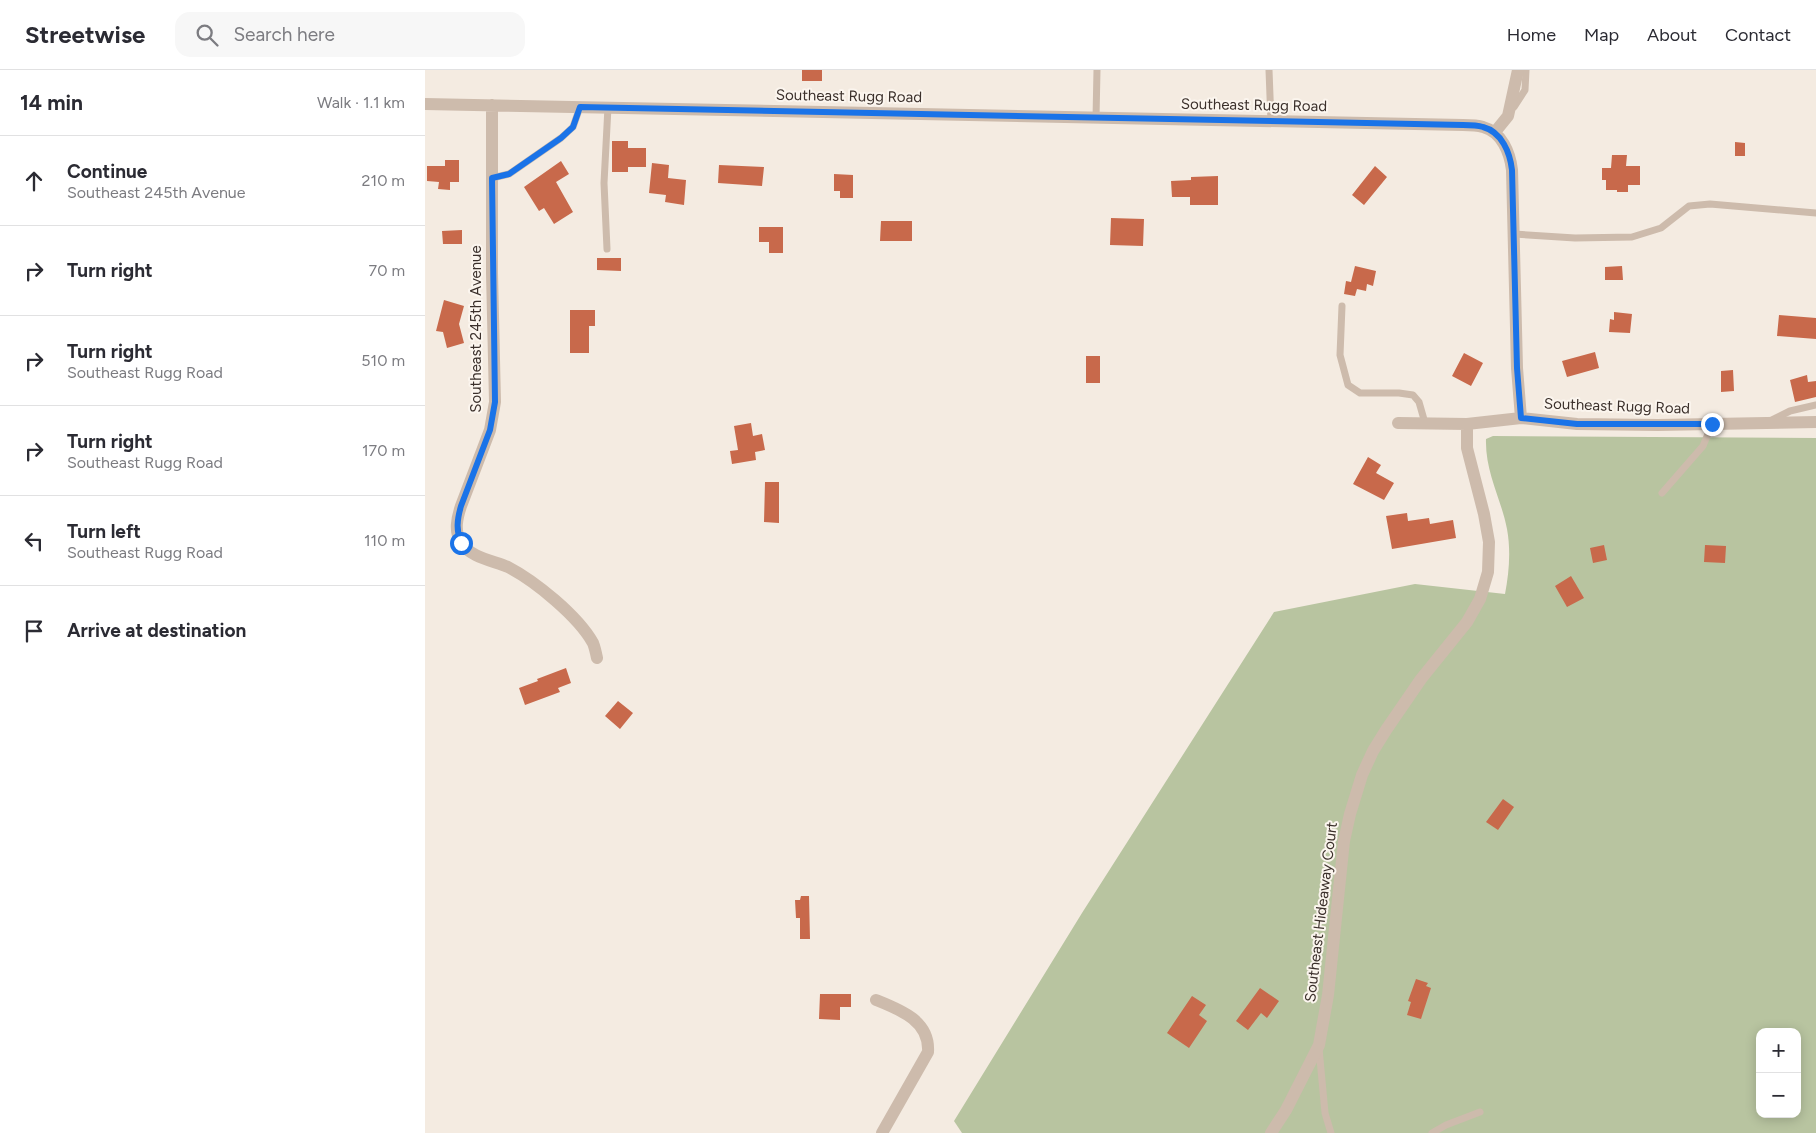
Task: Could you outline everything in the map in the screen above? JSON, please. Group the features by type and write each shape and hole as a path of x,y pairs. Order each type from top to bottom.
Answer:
{"street":[{"path":"1518,70 1508,116 1495,132 1511,156 1517,368 1521,418"},
{"name":"Southeast Rugg Road","path":"425,104 1463,125 1483,127 1495,132"},
{"name":"Southeast 245th Avenue","path":"492,105 495,402 490,430 457,518 457,532 461,543 469,551 508,567 545,591 578,623 593,644 597,658"},
{"name":"Southeast Rugg Road","path":"1398,423 1467,424 1521,418 1577,424 1816,422"},
{"name":"Southeast Hideaway Court","path":"1271,1133 1286,1110 1319,1045 1328,995 1344,841 1362,775 1386,730 1421,679 1467,622 1480,599 1488,572 1489,542 1484,514 1467,448 1467,424"},
{"path":"875,1000 896,1008 910,1017 925,1030 929,1042 928,1052 882,1133"}],"lane":[{"path":"1096,118 1097,70"},
{"path":"1269,70 1271,122"},
{"path":"1508,116 1525,90 1526,70"},
{"path":"492,178 509,174 561,138 573,127 580,107"},
{"path":"607,249 604,183 608,107"},
{"path":"1514,234 1575,238 1632,237 1661,228 1689,206 1710,204 1816,213"},
{"path":"1342,306 1339,355 1348,385 1360,393 1413,395 1419,402 1425,423"},
{"path":"1765,423 1790,411 1816,405"},
{"path":"1662,493 1703,446 1712,424"},
{"path":"1319,1045 1325,1113 1331,1133"},
{"path":"1432,1133 1446,1125 1480,1112"}],"green space":[{"path":"1493,436 1816,438 1816,1133 962,1133 954,1121 1082,913 1274,612 1415,584 1505,594 1509,562 1507,529 1486,451 1486,439"}],"building":[{"path":"802,70 822,70 822,81 802,81"},
{"path":"612,141 628,141 628,148 646,148 646,167 628,167 628,172 612,172"},
{"path":"1735,142 1745,143 1745,156 1735,156"},
{"path":"1612,155 1627,155 1626,166 1640,166 1640,185 1628,185 1628,192 1606,190 1606,180 1602,180 1602,168 1611,168"},
{"path":"445,160 459,160 459,182 450,182 450,190 438,189 439,182 427,181 427,166 445,166"},
{"path":"561,161 569,174 556,182 573,212 554,224 544,208 539,211 524,187"},
{"path":"652,163 669,165 668,178 686,180 684,205 665,202 666,195 649,193"},
{"path":"719,165 764,167 762,186 718,183"},
{"path":"1375,166 1387,177 1364,205 1352,195"},
{"path":"834,174 853,175 853,198 840,198 840,191 834,191"},
{"path":"1218,176 1218,205 1190,205 1190,197 1172,197 1171,181 1191,180 1191,177"},
{"path":"1111,218 1144,219 1143,246 1110,245"},
{"path":"881,221 912,221 912,241 880,241"},
{"path":"759,227 783,227 783,253 769,253 769,242 759,242"},
{"path":"462,230 462,244 443,244 442,231"},
{"path":"597,258 621,258 621,271 597,270"},
{"path":"1355,266 1376,271 1373,286 1367,284 1366,291 1357,289 1355,296 1344,294 1346,281 1351,282"},
{"path":"1622,266 1623,280 1605,280 1605,267"},
{"path":"444,300 464,306 459,324 464,343 447,348 443,332 436,331"},
{"path":"570,310 595,310 595,326 589,326 589,353 570,353"},
{"path":"1614,312 1632,314 1630,333 1609,332 1610,319 1614,320"},
{"path":"1779,315 1816,318 1816,339 1777,336"},
{"path":"1595,352 1599,368 1567,377 1562,361"},
{"path":"1464,353 1483,363 1471,386 1452,376"},
{"path":"1086,356 1100,356 1100,383 1086,383"},
{"path":"1733,370 1734,391 1721,392 1721,371"},
{"path":"1807,375 1808,382 1816,381 1816,397 1795,402 1790,380"},
{"path":"751,423 753,436 762,434 765,450 755,452 756,460 732,464 730,451 738,450 734,426"},
{"path":"1368,457 1381,465 1376,473 1394,483 1384,500 1353,484"},
{"path":"765,482 779,482 779,523 764,522"},
{"path":"1407,513 1408,521 1429,518 1430,524 1453,520 1456,538 1392,549 1386,516"},
{"path":"1604,545 1607,560 1593,563 1590,548"},
{"path":"1705,545 1726,546 1725,563 1704,562"},
{"path":"1571,576 1584,598 1567,607 1555,586"},
{"path":"566,668 571,683 558,688 560,692 525,705 519,688"},
{"path":"618,701 633,713 620,729 605,716"},
{"path":"1503,799 1514,807 1498,830 1486,822"},
{"path":"801,896 809,896 810,939 800,939 800,918 796,918 795,900 800,900"},
{"path":"1416,979 1428,983 1426,986 1431,988 1421,1019 1407,1015 1411,1002 1408,1001"},
{"path":"1260,988 1279,1001 1267,1018 1261,1013 1248,1030 1236,1021"},
{"path":"820,994 851,994 851,1007 840,1007 840,1020 819,1019"},
{"path":"1192,996 1206,1005 1199,1015 1207,1021 1189,1048 1167,1033"}],"route":[{"path":"461,543 457,532 457,518 490,430 495,402 492,178 509,174 561,138 573,127 580,107 1463,125 1483,127 1495,132 1511,156 1517,368 1521,418 1577,424 1712,424"}]}
